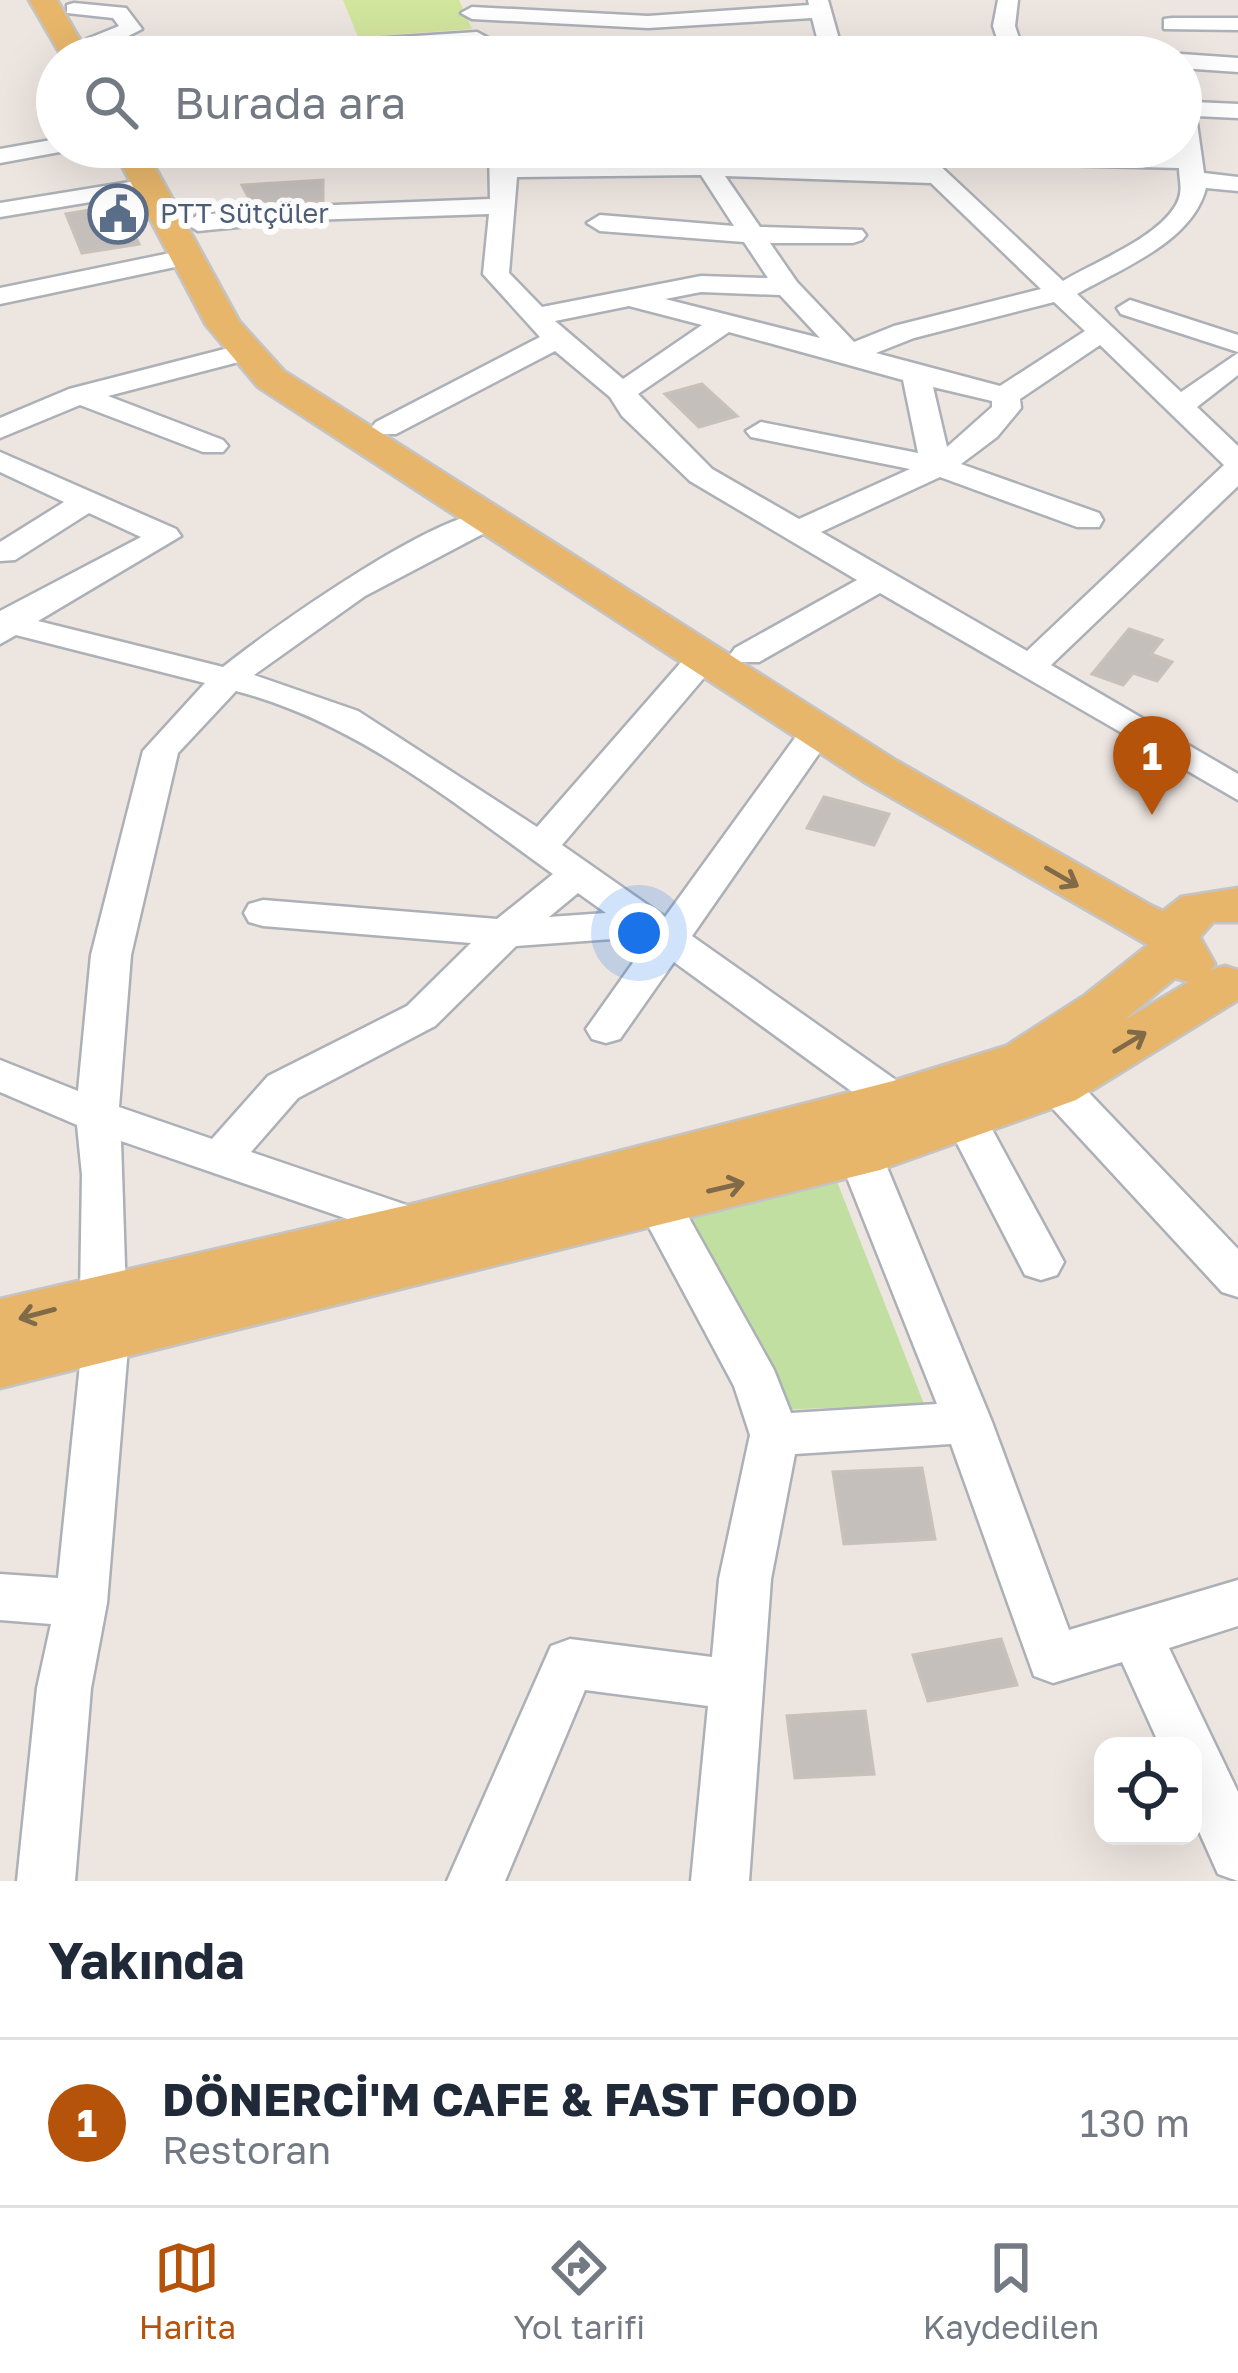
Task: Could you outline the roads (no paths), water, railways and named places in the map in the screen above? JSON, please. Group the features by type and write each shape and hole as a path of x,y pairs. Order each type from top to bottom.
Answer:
{"main road":[{"path":"43,0 76,36"},
{"path":"73,2 85,36"},
{"path":"152,168 244,352 310,407 818,732 1132,917 1207,914"},
{"path":"191,241 272,343 294,364 386,428 909,758 1207,914"},
{"path":"1207,914 1194,969 1231,985"},
{"path":"0,1363 104,1316 417,1226 895,1101 1024,1060 1104,1008 1207,914"},
{"path":"0,1324 104,1316 658,1203 860,1155 1057,1086 1231,985"}],"street":[{"path":"1007,36 1008,0"},
{"path":"1166,0 1174,36"},
{"path":"477,36 468,7 647,11 820,5 828,36"},
{"path":"1172,24 1238,24"},
{"path":"1202,61 1238,64"},
{"path":"1202,105 1238,111"},
{"path":"0,157 36,150"},
{"path":"0,210 144,168"},
{"path":"503,168 496,274 546,328 622,392 632,410 700,475 1238,789"},
{"path":"712,168 788,287 850,354"},
{"path":"836,168 940,176"},
{"path":"931,168 1238,465 1030,667"},
{"path":"1160,168 1188,170 1238,184"},
{"path":"850,354 904,332 1062,292 1129,255 1175,221 1191,204 1188,170"},
{"path":"0,296 309,213 503,206"},
{"path":"599,224 752,235 853,235"},
{"path":"386,428 546,328 632,299 701,284 788,287"},
{"path":"632,299 1005,396 1103,331"},
{"path":"1130,308 1238,344"},
{"path":"622,392 726,321"},
{"path":"0,429 79,395 244,352"},
{"path":"1180,406 1238,361"},
{"path":"916,376 936,465"},
{"path":"79,395 213,446"},
{"path":"794,533 936,465 987,434 1007,408 1005,396"},
{"path":"761,430 936,465 1088,520"},
{"path":"0,461 164,536 2,626"},
{"path":"4,554 88,500"},
{"path":"46,1881 64,1688 81,1603 104,1316 104,1175 97,1116 111,955 157,765 180,726 313,616 397,564 485,520"},
{"path":"747,656 877,582"},
{"path":"2,626 233,679 346,718 448,782 895,1101"},
{"path":"538,849 702,659"},
{"path":"606,1029 656,932 818,732"},
{"path":"223,1156 283,1088 421,1016 505,933 576,875"},
{"path":"263,913 505,933 656,932"},
{"path":"0,1075 97,1116 417,1226"},
{"path":"1057,1086 1238,1279"},
{"path":"966,1120 1042,1262"},
{"path":"860,1155 968,1422 1053,1659 1238,1603"},
{"path":"658,1203 757,1384 774,1436 745,1579 720,1881"},
{"path":"774,1436 968,1422"},
{"path":"0,1597 81,1603"},
{"path":"1136,1634 1184,1737"},
{"path":"476,1881 570,1663 738,1685"},
{"path":"1202,1776 1238,1854"}],"place":[{"name":"PTT Sütçüler","path":"118,214"},
{"name":"DÖNERCİ'M CAFE & FAST FOOD","path":"1152,815"}]}
